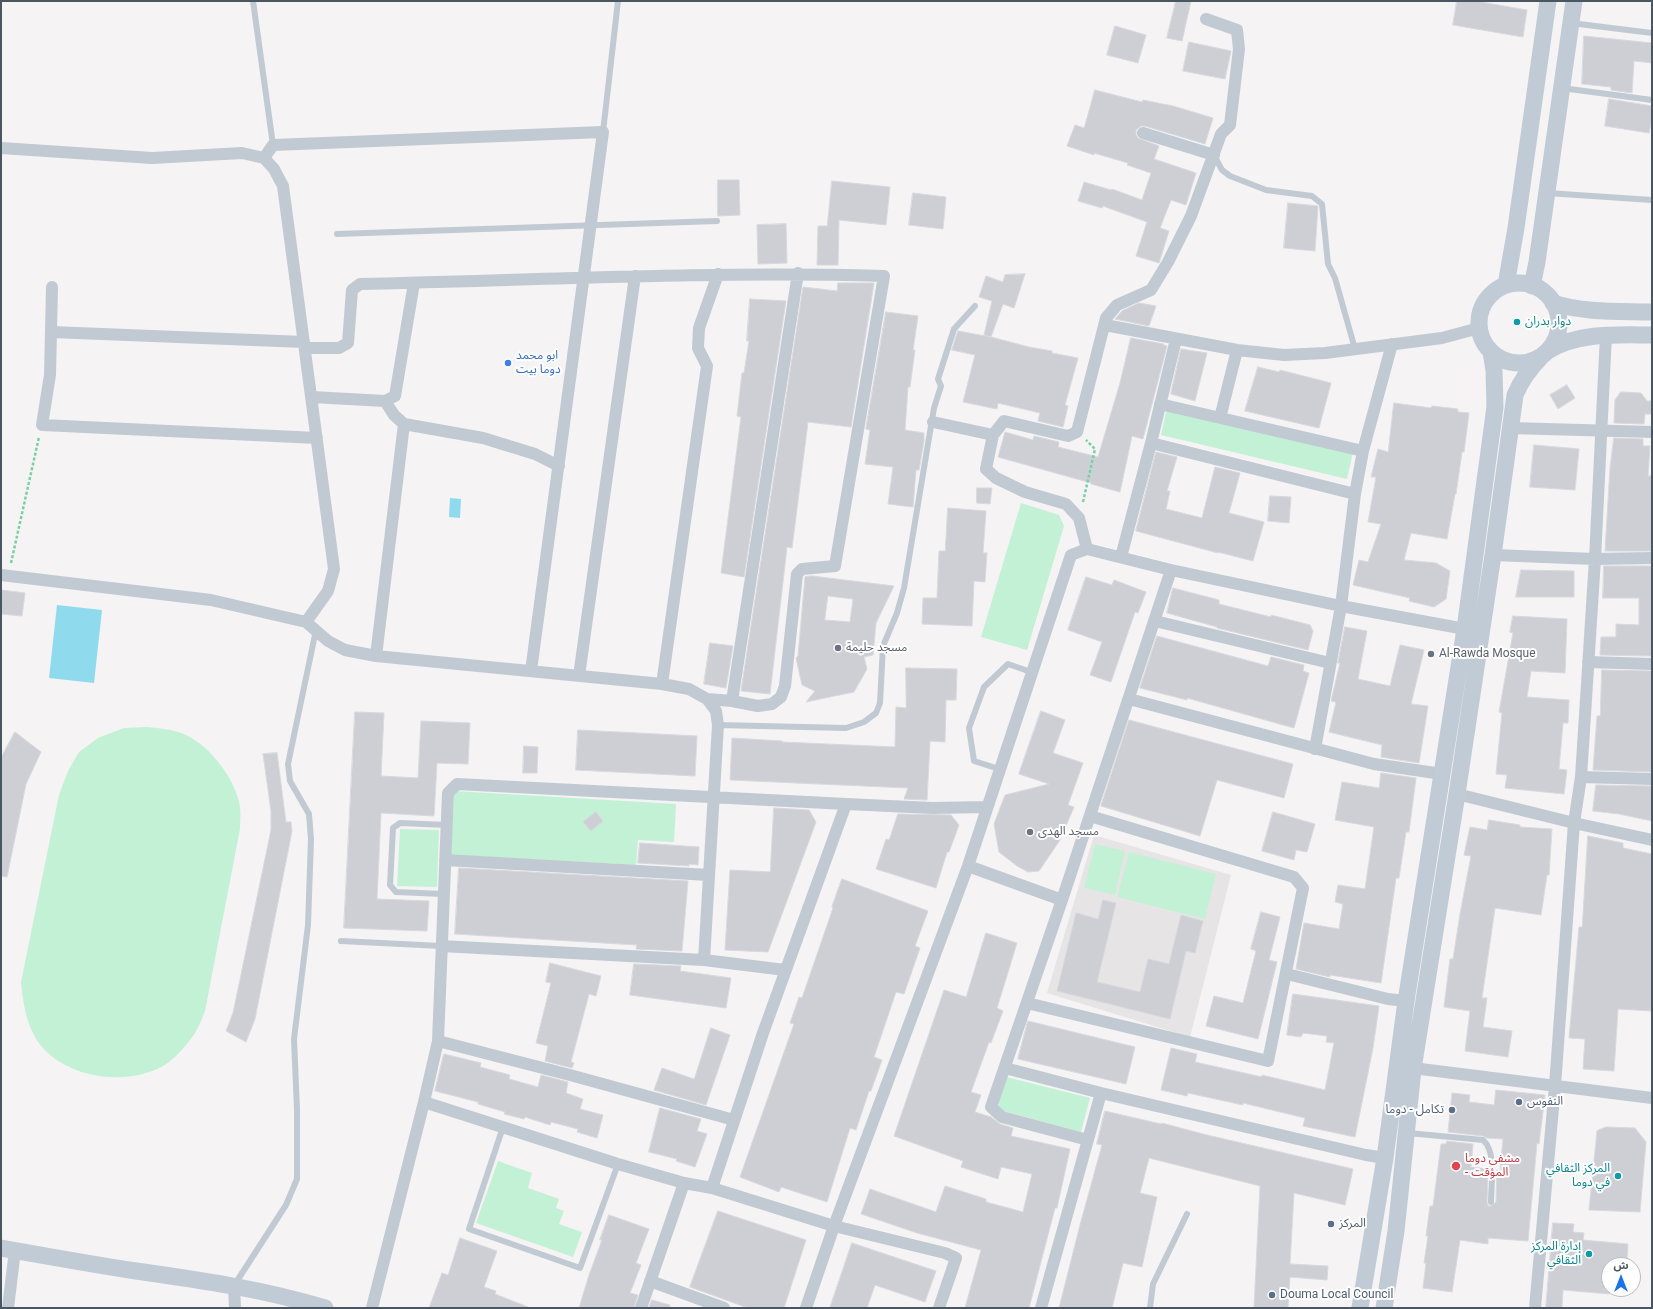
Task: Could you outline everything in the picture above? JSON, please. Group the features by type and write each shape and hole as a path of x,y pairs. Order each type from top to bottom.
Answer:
{"main road":[{"path":"1506,285 1516,228 1548,1"},
{"path":"1532,286 1537,262 1560,88 1574,1"},
{"path":"1360,1308 1385,1158 1406,1067 1457,794 1515,395 1519,386 1532,367 1544,354 1554,343 1558,333 1558,312 1554,303 1549,297 1532,286 1519,283 1506,285 1494,292 1485,302 1480,314 1479,328 1483,341 1491,352 1510,362 1520,363 1531,361 1544,354 1560,343 1606,335 1652,335"},
{"path":"1554,303 1566,307 1586,310 1652,312"},
{"path":"1384,1308 1396,1231 1407,1133 1406,1001 1465,629 1495,407 1494,370 1491,352"},
{"path":"1443,769 1460,767"},
{"path":"1372,1231 1396,1231"},
{"path":"8,1249 79,1262 234,1285 325,1308"}],"street":[{"path":"1087,549 1079,518 1066,504 1025,492 996,478 986,469 993,435 1004,420 1068,436 1077,432 1106,318 1117,306 1151,290 1168,262 1191,216 1221,134 1230,125 1239,49 1237,30 1206,19"},
{"path":"264,158 273,145 603,132 531,671"},
{"path":"1142,133 1214,155"},
{"path":"1,148 152,158 242,153 264,158 274,169 283,186 334,569 328,591 311,626"},
{"path":"5,575 211,600 311,626 328,640 345,650 376,656 662,684 689,690 707,699 732,701 758,706 772,704 781,696 785,686 797,574 802,569 836,566 884,276 798,273 718,274 360,284 352,290 348,343 339,348 51,332"},
{"path":"732,701 798,273"},
{"path":"662,684 707,366 698,348 699,328 718,274"},
{"path":"579,676 635,276"},
{"path":"312,397 385,401 395,396 414,283"},
{"path":"52,287 50,375 42,425 317,438"},
{"path":"1105,325 1237,350 1284,355 1325,353 1442,338 1479,328"},
{"path":"1535,1308 1574,823 1581,777 1595,559 1606,335"},
{"path":"1120,557 1151,443 1176,339"},
{"path":"1315,749 1341,606 1355,494 1363,451 1392,344"},
{"path":"1220,418 1237,350"},
{"path":"385,401 394,415 404,424 483,438 535,454 559,466"},
{"path":"1160,404 1363,451"},
{"path":"933,422 993,435"},
{"path":"376,656 404,424"},
{"path":"1510,428 1652,432"},
{"path":"1151,443 1355,494"},
{"path":"806,1308 834,1226 968,866 986,807 1071,555 1087,549 1171,570 1341,606 1465,629"},
{"path":"1493,554 1595,559 1652,558"},
{"path":"1088,1140 1002,1117 991,1106 1062,900 1171,570"},
{"path":"1154,621 1330,663"},
{"path":"1588,662 1652,664"},
{"path":"704,960 718,725 716,711 707,699"},
{"path":"1129,699 1374,764 1443,769"},
{"path":"1581,777 1652,779"},
{"path":"372,1308 438,1041 448,793 457,784 933,808 986,807"},
{"path":"1457,794 1574,823 1652,840"},
{"path":"712,1188 785,970 846,804"},
{"path":"1027,1003 1268,1061 1303,888 1294,877 1090,816"},
{"path":"445,860 709,875"},
{"path":"968,866 1062,900"},
{"path":"441,946 704,960 785,970"},
{"path":"1286,974 1388,999 1406,1001"},
{"path":"438,1041 734,1120"},
{"path":"1406,1067 1652,1098"},
{"path":"1005,1068 1101,1093 1358,1154 1385,1158"},
{"path":"1041,1308 1101,1093"},
{"path":"424,1102 618,1164 684,1183 712,1188 834,1226 945,1253 956,1258 939,1308"},
{"path":"641,1308 684,1183"},
{"path":"8,1249 8,1308"},
{"path":"650,1281 724,1308"},
{"path":"234,1285 235,1308"}],"lane":[{"path":"253,1 273,145"},
{"path":"603,132 618,1"},
{"path":"1570,23 1652,34"},
{"path":"1560,88 1652,100"},
{"path":"1214,155 1222,170 1230,176 1266,190 1312,196 1322,204 1328,264 1335,278 1354,349"},
{"path":"1546,193 1652,200"},
{"path":"337,234 591,224 717,221"},
{"path":"718,725 846,728 864,722 876,713 880,703 883,646 897,612 904,588 933,422 934,408 941,386 938,379 954,329 975,306"},
{"path":"234,1285 286,1205 297,1179 297,1109 294,1039 308,925 311,839 309,814 290,781 288,764 311,626"},
{"path":"999,769 974,761 969,728 984,687 1008,664 1031,672"},
{"path":"444,894 396,892 390,885 393,828 400,823 447,825"},
{"path":"341,941 441,946"},
{"path":"503,1127 469,1229 580,1268 618,1164"},
{"path":"1407,1133 1483,1140 1489,1144 1492,1153 1491,1202"},
{"path":"1150,1308 1153,1284 1187,1214"}],"path":[{"path":"5,575 42,425"},
{"path":"1077,432 1095,449 1079,518"}],"shaded area":[{"path":"1094,835 1231,875 1190,1037 1047,993"}],"green space":[{"path":"1167,408 1353,452 1347,479 1161,435"},
{"path":"1021,503 1059,515 1064,526 1027,650 981,637"},
{"path":"147,727 166,729 189,736 209,752 233,784 240,810 240,829 205,1011 200,1024 190,1040 172,1060 163,1066 149,1072 133,1076 100,1076 83,1072 68,1066 54,1058 42,1047 29,1024 23,999 21,982 59,795 68,771 79,752 98,738 124,728"},
{"path":"454,791 676,804 674,842 638,840 636,865 451,855"},
{"path":"400,829 439,830 437,887 397,886"},
{"path":"1095,844 1125,851 1115,895 1084,888"},
{"path":"1129,852 1216,874 1205,919 1117,897"},
{"path":"1006,1077 1090,1098 1081,1132 1000,1110 998,1100"},
{"path":"498,1161 532,1173 528,1188 559,1199 556,1208 564,1211 559,1224 582,1232 573,1257 476,1223"}],"water":[{"path":"450,498 461,499 460,518 449,517"},
{"path":"57,605 102,610 94,683 49,678"}],"building":[{"path":"1176,1 1191,1 1182,41 1167,38"},
{"path":"1457,1 1475,1 1527,10 1523,37 1453,25"},
{"path":"1115,26 1146,35 1138,63 1107,55"},
{"path":"1584,36 1652,43 1652,63 1634,61 1632,93 1611,90 1611,87 1582,84"},
{"path":"1189,42 1231,51 1225,79 1183,71"},
{"path":"1095,90 1142,102 1143,100 1173,106 1213,118 1205,144 1145,126 1141,126 1136,130 1136,135 1138,138 1159,146 1154,159 1196,173 1186,205 1171,200 1160,228 1169,231 1159,263 1136,256 1147,222 1103,206 1102,208 1078,201 1084,182 1111,190 1112,189 1142,200 1151,173 1127,165 1128,163 1094,153 1094,155 1067,146 1075,125 1084,128"},
{"path":"1609,99 1652,106 1652,118 1649,133 1605,126"},
{"path":"718,180 739,180 740,215 718,216"},
{"path":"832,181 890,187 886,225 839,220 838,265 817,265 818,226 827,226"},
{"path":"913,193 946,197 943,229 909,225"},
{"path":"1288,203 1318,206 1315,251 1284,248"},
{"path":"786,224 787,263 758,264 757,225"},
{"path":"1025,274 1014,308 1003,304 991,337 984,335 992,301 979,297 986,276 1003,282 1005,275"},
{"path":"838,283 874,283 851,427 808,422 792,548 787,547 770,694 741,691 803,287 837,291"},
{"path":"750,299 786,301 744,577 721,573 741,417 737,416 742,373 744,373 749,341 747,341"},
{"path":"1139,303 1156,306 1149,326 1115,319 1122,311"},
{"path":"886,312 918,316 910,387 908,387 905,430 924,433 919,470 916,470 913,507 888,504 893,467 865,464 870,430 866,429"},
{"path":"958,331 991,337 1029,347 1052,351 1052,353 1078,358 1065,405 1068,406 1063,427 1038,421 1040,413 998,403 997,409 963,402 975,355 952,350"},
{"path":"1131,338 1164,344 1163,345 1167,346 1143,439 1132,436 1120,492 998,457 1005,432 1033,440 1034,436 1059,442 1058,447 1098,457 1120,383"},
{"path":"1181,349 1207,353 1195,401 1171,394"},
{"path":"1258,367 1279,372 1280,370 1331,383 1319,428 1245,411"},
{"path":"1567,385 1575,398 1558,409 1550,395"},
{"path":"1621,392 1641,393 1647,401 1652,401 1652,414 1645,414 1644,424 1614,423 1615,400"},
{"path":"1394,403 1431,408 1432,406 1458,409 1458,412 1469,413 1464,452 1462,452 1456,494 1447,539 1411,533 1404,560 1436,563 1450,571 1446,599 1434,607 1409,601 1410,598 1353,585 1359,560 1368,562 1381,524 1368,522 1376,477 1371,477 1378,449 1388,452"},
{"path":"1614,438 1643,439 1643,446 1650,446 1648,476 1652,476 1652,551 1605,551 1610,468"},
{"path":"1534,445 1579,449 1575,490 1530,487"},
{"path":"1156,452 1177,457 1167,491 1170,491 1166,509 1202,518 1215,467 1240,473 1229,513 1264,522 1253,561 1136,531"},
{"path":"977,488 992,488 990,504 977,503"},
{"path":"1270,496 1291,497 1289,523 1268,521"},
{"path":"948,508 986,511 983,553 987,553 985,582 974,581 972,626 922,624 923,598 937,598 939,551 945,551"},
{"path":"1604,566 1652,566 1652,656 1600,655 1601,637 1616,637 1616,624 1639,625 1639,598 1603,598"},
{"path":"1521,570 1574,571 1574,597 1516,597"},
{"path":"812,576 894,586 876,623 873,655 864,657 867,669 854,692 806,702 815,691 802,685 796,658 798,656 805,577","holes":["828,596 853,599 850,622 825,620"]},
{"path":"1086,577 1112,585 1114,580 1146,592 1138,613 1135,612 1111,682 1090,675 1102,642 1068,630"},
{"path":"1173,588 1219,600 1219,604 1310,625 1313,631 1308,650 1217,628 1167,613"},
{"path":"1,590 25,593 22,616 1,614"},
{"path":"1513,616 1567,619 1565,673 1531,671 1527,697 1569,700 1568,723 1563,723 1559,769 1567,770 1564,794 1505,788 1507,775 1496,774 1502,713 1499,712 1513,633 1510,632"},
{"path":"1345,627 1367,631 1358,679 1390,686 1400,645 1424,650 1411,704 1428,706 1419,763 1381,757 1382,745 1329,732 1336,702 1331,701 1340,663 1338,663"},
{"path":"1157,636 1268,666 1271,657 1304,665 1303,671 1309,673 1294,728 1187,698 1187,700 1140,688"},
{"path":"710,643 733,646 726,688 704,684"},
{"path":"906,668 957,669 956,700 946,700 945,742 930,741 927,800 904,799 908,788 730,780 732,738 782,742 895,747 896,707 906,708"},
{"path":"1602,670 1652,671 1652,772 1593,770 1597,716 1600,716"},
{"path":"1041,711 1065,720 1053,753 1083,763 1068,805 1074,807 1060,840 1039,871 1028,872 1017,866 999,852 994,824 1005,795 1049,784 1019,774"},
{"path":"355,712 384,713 381,776 418,778 421,721 470,723 468,764 437,763 434,816 381,813 377,899 429,901 427,931 344,928"},
{"path":"1129,720 1293,764 1284,798 1217,780 1200,836 1101,806"},
{"path":"578,730 697,736 695,776 576,770"},
{"path":"15,732 41,752 26,784 7,877 1,876 1,758"},
{"path":"524,746 538,747 537,773 523,773"},
{"path":"277,753 286,822 291,822 292,831 255,1019 246,1042 226,1031 233,1013 271,830 271,811 263,754"},
{"path":"1381,773 1416,778 1409,832 1406,832 1399,878 1396,878 1381,983 1330,975 1330,977 1296,969 1304,923 1339,929 1343,904 1335,902 1338,885 1365,889 1374,827 1335,820 1342,782 1379,788"},
{"path":"1596,785 1652,786 1652,821 1619,814 1593,811"},
{"path":"774,808 809,810 816,822 768,952 725,950 730,870 770,872"},
{"path":"596,812 603,821 591,831 583,822"},
{"path":"1273,812 1315,824 1307,852 1296,850 1294,860 1262,851"},
{"path":"898,814 951,815 959,825 949,852 947,852 936,888 876,869 886,839 889,840"},
{"path":"1489,820 1520,825 1520,827 1552,829 1549,875 1547,875 1541,915 1495,908 1482,998 1487,998 1483,1027 1512,1031 1508,1057 1465,1051 1470,1011 1444,1007 1450,959 1453,959 1471,856 1464,855 1470,827 1487,830"},
{"path":"1588,836 1623,843 1623,848 1652,854 1652,1011 1618,1009 1614,1071 1583,1069 1585,1039 1569,1038 1579,927 1582,927"},
{"path":"640,843 699,847 698,865 689,864 689,866 638,863"},
{"path":"459,868 688,881 682,951 636,949 637,945 455,934"},
{"path":"842,879 928,911 915,946 920,948 904,994 896,992 874,1057 882,1060 871,1091 869,1091 856,1130 850,1128 827,1202 781,1187 779,1192 740,1177 794,1024 790,1023 799,997 802,998"},
{"path":"1103,900 1116,903 1097,982 1140,992 1148,959 1169,964 1181,915 1203,921 1195,953 1186,951 1170,1019 1057,991 1076,913 1098,919"},
{"path":"1261,912 1280,917 1269,960 1277,962 1258,1039 1206,1026 1214,996 1243,1003 1256,951 1251,949"},
{"path":"986,933 1017,943 997,1008 1003,1011 991,1043 989,1042 971,1092 981,1095 975,1112 991,1117 1000,1124 1013,1128 1011,1136 1070,1149 1057,1208 1055,1208 1029,1308 965,1308 981,1250 917,1233 861,1214 870,1189 936,1212 945,1186 986,1199 986,1202 1023,1212 1032,1174 1001,1167 998,1179 961,1167 963,1161 894,1136 944,990 966,997"},
{"path":"550,963 601,976 596,996 589,994 571,1062 574,1063 572,1068 545,1061 548,1046 536,1043 551,983 546,982"},
{"path":"634,964 681,966 680,971 731,978 726,1008 630,995"},
{"path":"1293,994 1379,1006 1373,1048 1355,1137 1303,1126 1305,1118 1243,1103 1243,1105 1188,1093 1187,1096 1161,1090 1171,1048 1197,1054 1195,1062 1262,1077 1262,1075 1325,1090 1334,1043 1326,1042 1327,1036 1303,1033 1301,1037 1287,1035"},
{"path":"1028,1021 1135,1047 1126,1084 1018,1059"},
{"path":"711,1028 730,1035 706,1105 654,1090 662,1068 694,1079"},
{"path":"444,1054 481,1063 480,1067 510,1075 509,1079 538,1087 541,1075 568,1082 566,1093 583,1099 580,1109 603,1115 597,1138 577,1132 578,1129 551,1122 550,1125 525,1117 524,1119 504,1114 505,1112 478,1104 478,1102 435,1091"},
{"path":"1496,1090 1545,1095 1539,1144 1537,1143 1528,1241 1488,1238 1488,1244 1460,1240 1452,1292 1423,1288 1426,1263 1424,1263 1428,1236 1426,1236 1430,1206 1433,1206 1441,1144 1446,1144 1447,1141 1473,1144 1471,1167 1488,1169 1488,1206 1491,1206 1496,1202 1497,1170 1500,1171 1503,1139 1448,1132 1452,1093 1470,1095 1469,1102 1494,1105"},
{"path":"660,1108 701,1119 697,1131 707,1134 695,1167 676,1161 677,1159 649,1152"},
{"path":"1105,1111 1162,1123 1353,1169 1345,1205 1294,1193 1290,1264 1328,1266 1327,1280 1290,1277 1288,1308 1254,1308 1260,1186 1149,1158 1140,1193 1157,1197 1142,1267 1123,1263 1112,1308 1059,1308 1102,1145 1097,1144"},
{"name":"المركز الثقافي في دوما","path":"1606,1127 1635,1128 1646,1142 1640,1212 1589,1210 1597,1131"},
{"path":"718,1211 806,1240 784,1308 748,1308 690,1287"},
{"path":"609,1215 649,1229 636,1263 641,1265 630,1293 638,1295 634,1308 579,1308 602,1240 600,1240"},
{"name":"إدارة المركز الثقافي","path":"1553,1223 1574,1224 1573,1232 1584,1233 1583,1240 1628,1244 1627,1257 1601,1257 1601,1293 1563,1290 1562,1308 1546,1308"},
{"path":"460,1238 497,1251 484,1287 496,1291 495,1294 528,1308 429,1308 442,1273 448,1275"},
{"path":"852,1243 936,1271 925,1302 875,1285 867,1308 830,1308"},
{"path":"652,1300 670,1305 669,1308 649,1308"}],"place":[{"name":"دوار بدران","path":"1517,322"},
{"name":"ابو محمد دوما بيت","path":"508,363"},
{"name":"مسجد حليمة","path":"838,648"},
{"name":"Al-Rawda Mosque","path":"1431,654"},
{"name":"مسجد الهدى","path":"1030,832"},
{"name":"النفوس","path":"1519,1102"},
{"name":"تكامل - دوما","path":"1452,1110"},
{"name":"مشفى دوما - المؤقت","path":"1456,1166"},
{"name":"المركز الثقافي في دوما","path":"1618,1176"},
{"name":"المركز","path":"1331,1224"},
{"name":"إدارة المركز الثقافي","path":"1589,1254"},
{"name":"Douma Local Council","path":"1272,1295"}]}
